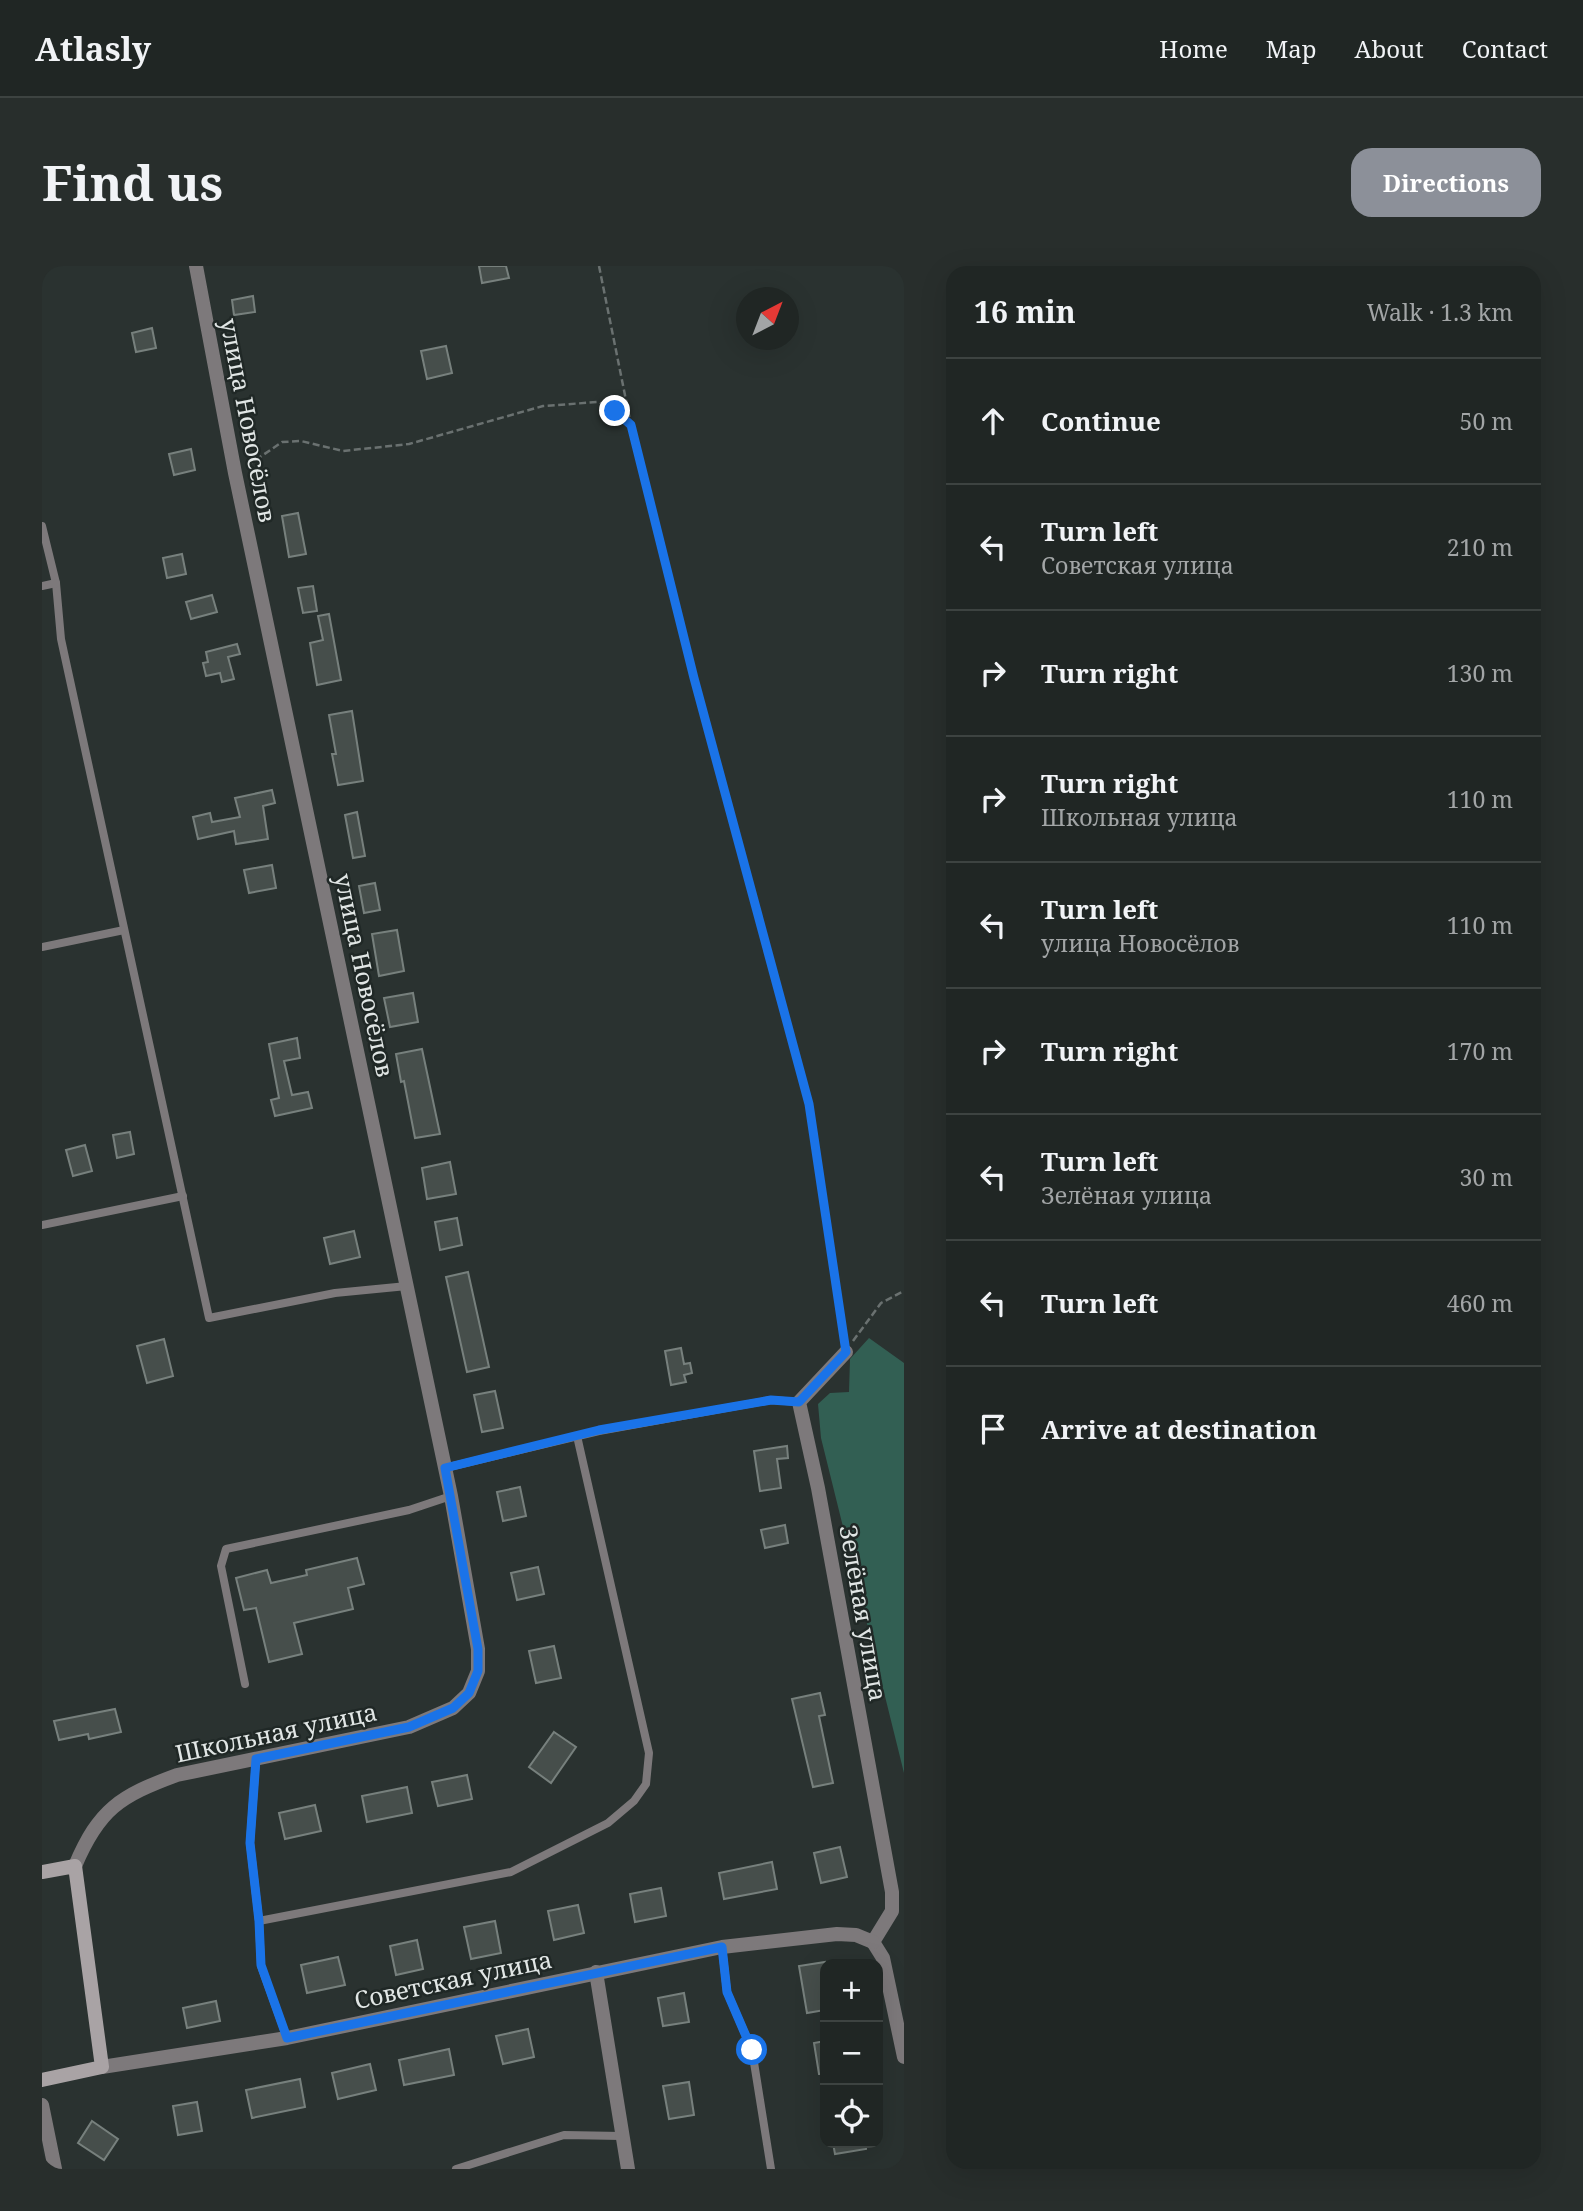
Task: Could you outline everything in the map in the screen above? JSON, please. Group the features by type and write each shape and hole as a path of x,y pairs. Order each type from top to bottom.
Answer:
{"street":[{"name":"улица Новосёлов","path":"196,266 236,473 451,1496 478,1649 478,1671 469,1693"},
{"path":"799,1402 846,1352"},
{"name":"Зелёная улица","path":"799,1402 818,1488 892,1892 892,1911 873,1942"},
{"name":"Школьная улица","path":"75,1866 87,1837 102,1816 124,1798 148,1786 177,1775 409,1727 453,1708 469,1693"},
{"path":"42,1872 75,1866 102,2067"},
{"name":"Советская улица","path":"42,2080 102,2067 287,2038 722,1947 837,1934 856,1935 873,1942"},
{"path":"873,1942 883,1958 904,2057"},
{"path":"596,1972 628,2169"},
{"path":"42,2105 55,2169"}],"lane":[{"path":"42,526 56,583 61,639 209,1318 335,1293 407,1286"},
{"path":"42,586 56,583"},
{"path":"42,947 124,930"},
{"path":"42,1225 183,1196"},
{"path":"445,1468 578,1436 682,1415 771,1400 799,1402"},
{"path":"259,1921 511,1872 608,1823 634,1801 646,1784 649,1753 578,1436"},
{"path":"245,1684 221,1566 226,1549 409,1510 451,1496"},
{"path":"256,1759 250,1843 261,1965 287,2038"},
{"path":"722,1947 727,1992 752,2050 771,2169"},
{"path":"456,2169 564,2135 622,2136"}],"path":[{"path":"599,266 631,425 694,678 809,1104 846,1352"},
{"path":"236,473 282,442 300,441 343,451 409,444 543,406 598,402 615,411 631,425"},
{"path":"846,1352 881,1303 904,1291"}],"green space":[{"path":"869,1338 904,1363 904,1773 821,1438 818,1404 830,1393 849,1392 850,1359"}],"building":[{"path":"479,266 506,266 509,278 482,283"},
{"path":"253,296 255,312 234,315 232,300"},
{"path":"152,328 156,348 136,352 132,333"},
{"path":"446,346 452,373 427,379 421,351"},
{"path":"191,449 195,470 174,475 169,454"},
{"path":"298,513 306,554 289,557 282,516"},
{"path":"182,554 186,574 167,578 163,558"},
{"path":"313,586 317,611 303,613 298,588"},
{"path":"212,595 217,612 191,619 186,602"},
{"path":"329,614 341,680 317,685 310,643 323,640 318,616"},
{"path":"237,644 240,654 228,657 234,679 222,682 220,673 206,676 203,663 208,662 206,652"},
{"path":"352,711 363,781 338,785 329,715"},
{"path":"272,790 275,803 263,806 268,839 236,844 234,831 198,839 193,817 210,813 212,822 240,817 235,798"},
{"path":"357,812 365,856 353,858 345,815"},
{"path":"272,865 276,888 249,893 244,870"},
{"path":"375,883 380,910 364,913 359,886"},
{"path":"397,930 404,971 379,976 372,934"},
{"path":"413,993 418,1022 390,1027 384,998"},
{"path":"297,1038 300,1058 284,1061 292,1095 308,1092 312,1108 275,1116 271,1100 279,1098 269,1044"},
{"path":"422,1049 440,1134 415,1138 396,1054"},
{"path":"130,1132 134,1154 117,1158 113,1135"},
{"path":"85,1145 92,1171 73,1176 66,1150"},
{"path":"450,1162 456,1194 427,1199 422,1168"},
{"path":"457,1218 462,1245 440,1250 435,1222"},
{"path":"354,1231 360,1257 330,1264 324,1238"},
{"path":"468,1272 489,1367 467,1372 446,1277"},
{"path":"164,1339 173,1376 147,1383 137,1346"},
{"path":"681,1348 684,1364 690,1363 692,1373 684,1375 686,1382 671,1385 665,1351"},
{"path":"495,1391 503,1428 482,1432 474,1395"},
{"path":"787,1446 788,1458 777,1459 781,1488 760,1491 754,1451"},
{"path":"520,1487 526,1516 503,1521 497,1492"},
{"path":"785,1525 788,1543 765,1548 761,1530"},
{"path":"357,1558 364,1584 348,1588 353,1609 294,1623 302,1654 269,1662 256,1608 244,1610 236,1578 267,1570 271,1583 307,1575 306,1570"},
{"path":"538,1567 544,1594 517,1600 511,1573"},
{"path":"554,1646 561,1678 536,1683 529,1651"},
{"path":"820,1693 825,1715 819,1716 833,1783 813,1787 792,1699"},
{"path":"115,1709 121,1732 89,1739 88,1734 59,1740 54,1721"},
{"path":"554,1732 576,1747 551,1783 529,1767"},
{"path":"467,1775 472,1799 438,1806 432,1782"},
{"path":"407,1787 412,1813 367,1822 362,1796"},
{"path":"315,1805 321,1831 285,1839 279,1813"},
{"path":"840,1847 847,1877 821,1883 814,1853"},
{"path":"772,1862 777,1889 724,1899 719,1873"},
{"path":"661,1888 666,1916 635,1922 630,1894"},
{"path":"578,1905 584,1933 554,1940 548,1911"},
{"path":"495,1921 501,1953 471,1959 464,1927"},
{"path":"417,1940 423,1969 396,1975 390,1946"},
{"path":"338,1957 345,1985 307,1993 301,1965"},
{"path":"820,1963 820,2011 807,2013 799,1966"},
{"path":"684,1993 689,2022 663,2026 658,1998"},
{"path":"216,2001 220,2021 187,2028 183,2008"},
{"path":"528,2029 534,2057 503,2064 496,2036"},
{"path":"820,2042 820,2074 819,2074 814,2043"},
{"path":"449,2049 454,2075 404,2085 399,2060"},
{"path":"370,2064 376,2090 338,2099 332,2073"},
{"path":"300,2079 305,2107 252,2118 246,2090"},
{"path":"689,2082 694,2115 669,2119 663,2086"},
{"path":"197,2102 202,2131 178,2135 173,2106"},
{"path":"92,2121 118,2139 104,2160 78,2143"},
{"path":"834,2148 866,2148 866,2149 835,2154"}],"route":[{"path":"615,411 631,425 694,678 809,1104 846,1352 799,1402 771,1400 599,1430 445,1468 478,1649 478,1671 469,1693 453,1708 409,1727 256,1759 250,1843 261,1965 287,2038 722,1947 727,1992 752,2050"}]}
